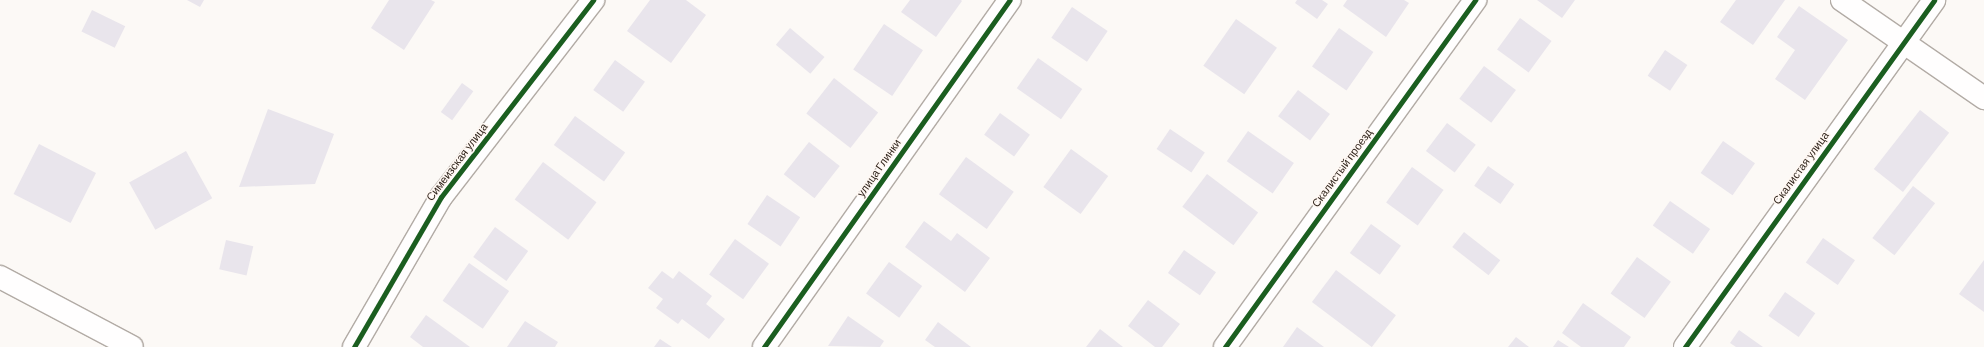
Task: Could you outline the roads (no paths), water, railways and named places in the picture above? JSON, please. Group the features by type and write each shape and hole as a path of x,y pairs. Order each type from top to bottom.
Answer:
{"street":[{"name":"Симеизская улица","path":"354,347 441,197 592,0"},
{"name":"улица Глинки","path":"764,347 1010,0"},
{"name":"Скалистый проезд","path":"1225,347 1475,0"},
{"path":"1842,0 1984,98"},
{"name":"Скалистая улица","path":"1685,347 1934,0"},
{"path":"0,276 132,347"}]}
